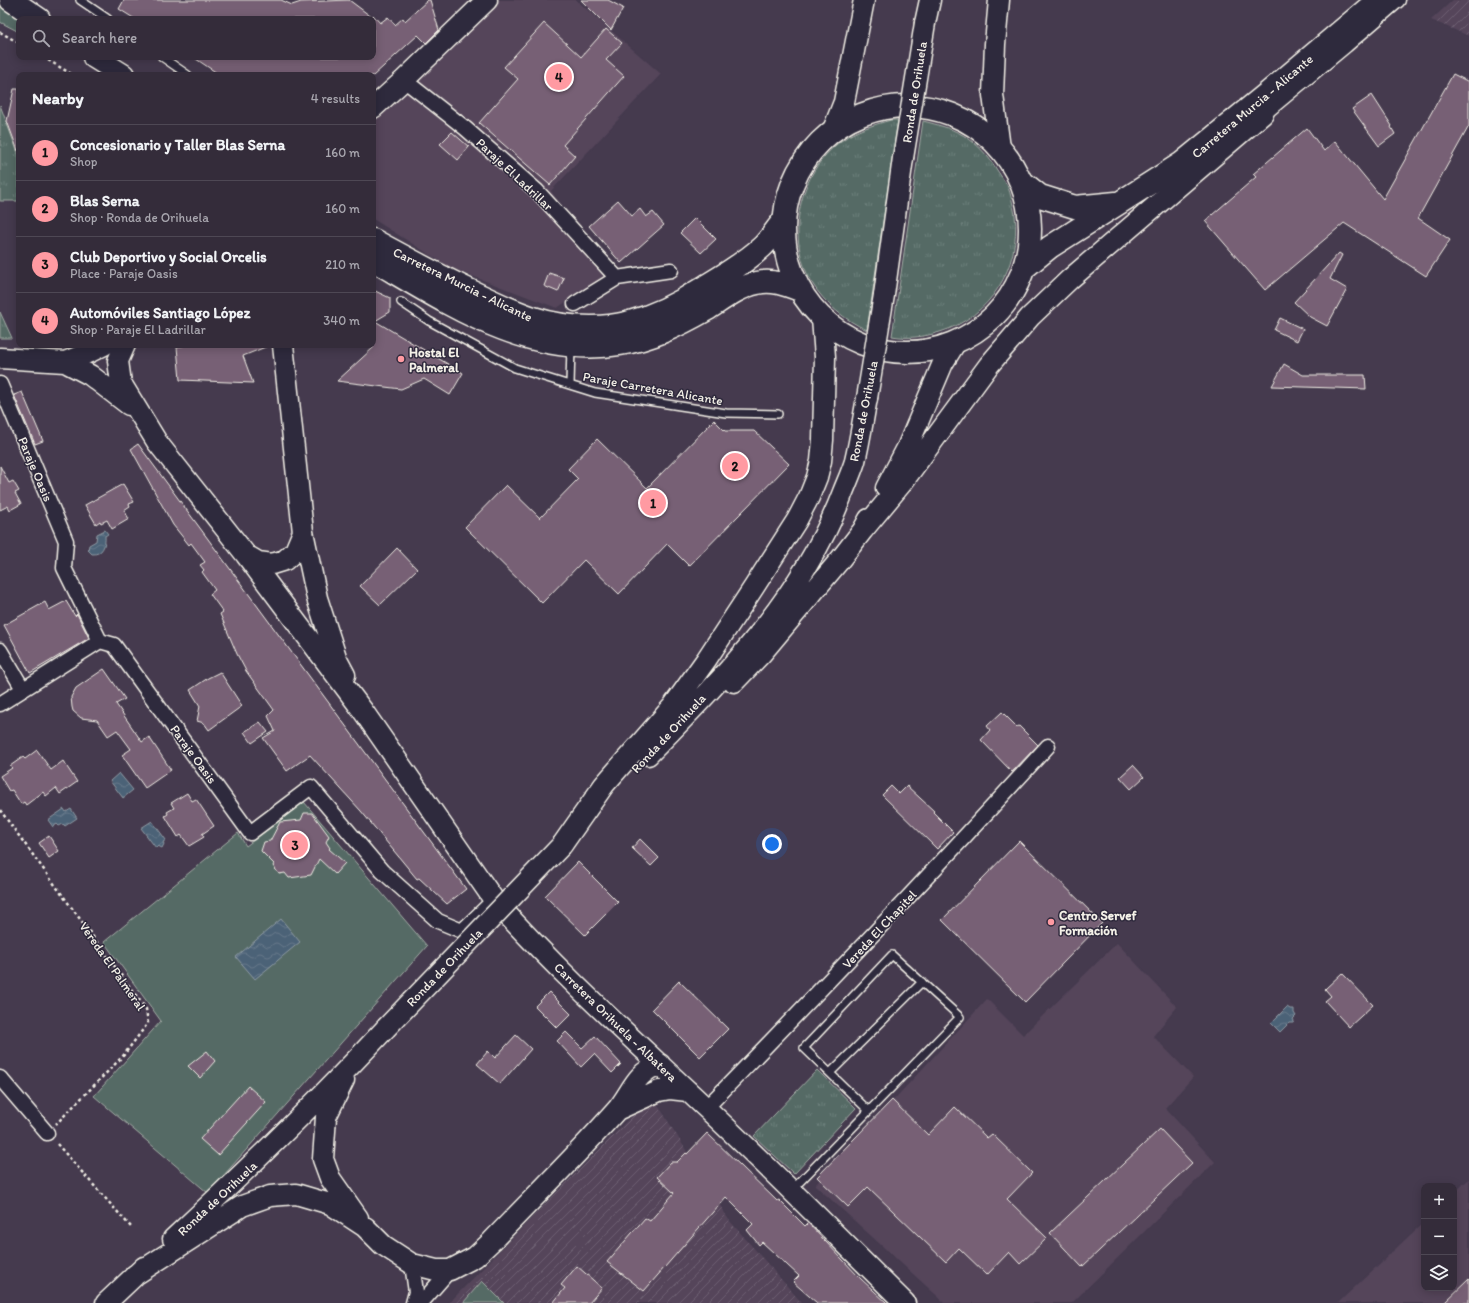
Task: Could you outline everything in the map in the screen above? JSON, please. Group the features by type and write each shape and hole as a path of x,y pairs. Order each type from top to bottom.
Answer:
{"highway":[{"path":"11,0 35,16"},
{"name":"Carretera Murcia - Alicante","path":"1024,268 1050,247 1182,163 1378,0"},
{"path":"98,60 112,72"},
{"path":"99,60 118,72"},
{"path":"920,106 949,113 963,120 976,127 1000,148 1020,180 1027,201 1030,223 1029,246 1024,268 1013,291 998,312 979,329 956,342 929,350 900,352 871,347 845,335 822,318 800,290 790,268 785,244 784,220 787,199 794,179 804,160 817,144 833,130 860,115 889,107 920,106"},
{"name":"Carretera Murcia - Alicante","path":"1020,180 1040,196 1075,207 1119,202"},
{"name":"Carretera Murcia - Alicante","path":"376,242 451,282 535,319 578,327 603,327 626,324 645,318 687,298 726,273 764,245 784,220"},
{"name":"Carretera Murcia - Alicante","path":"376,262 468,313 498,327 540,341 571,346 618,345 666,332 742,288 757,283 770,282 784,284 800,290"}],"main road":[{"path":"376,105 487,0"},
{"path":"833,130 844,102 864,0"},
{"name":"Ronda de Orihuela","path":"106,1303 255,1163 350,1067 729,669 750,645 791,592 825,535 838,508 855,461 884,295 903,158 930,0"},
{"path":"999,0 995,44 993,95 1000,148"},
{"path":"659,744 707,708 761,654 902,483 989,365 1030,317 1070,279 1263,114 1269,92"},
{"path":"562,845 604,785 673,706 690,683 758,580 809,497 818,472 823,440 825,357 822,318"},
{"path":"863,530 907,448 943,363 956,342"},
{"path":"64,362 98,348"},
{"path":"283,348 303,532 317,598 337,660 363,711"},
{"path":"122,353 121,383 157,442 246,555 363,711"},
{"path":"0,358 64,362 90,375 140,413"},
{"path":"246,555 258,562 272,564 285,560 295,551 303,532"},
{"name":"Carretera Orihuela - Albatera","path":"363,711 494,900 516,925 615,1023 660,1064 792,1191 905,1303"},
{"path":"615,1023 632,1053 634,1069 632,1079 617,1110"},
{"path":"350,1067 326,1117 323,1159 330,1178 365,1227 383,1245 412,1264 436,1270 450,1270 475,1257 617,1110 646,1092 656,1076 660,1064"},
{"path":"617,1110 659,1091 688,1091"},
{"path":"135,1275 242,1206 270,1196 296,1194 330,1204 365,1227"}],"street":[{"path":"1263,114 1398,0"},
{"path":"1321,48 1346,45"},
{"name":"Paraje El Ladrillar","path":"404,80 465,128 536,191 617,278"},
{"path":"575,304 617,278 671,270"},
{"name":"Paraje Oasis","path":"0,384 66,541 64,568 100,641 114,645 250,833 311,787 382,870 438,921 462,931 494,900"},
{"path":"0,704 100,641"},
{"path":"0,650 23,689"},
{"name":"Vereda El Chapitel","path":"706,1108 854,957 1048,746"},
{"path":"0,1078 47,1133"},
{"path":"412,1264 416,1292 413,1303"},
{"path":"421,1303 450,1270"}],"lane":[{"path":"80,0 104,16"},
{"path":"166,60 184,72"},
{"name":"Paraje Carretera Alicante","path":"401,302 429,321 515,368 595,393 726,413 778,414"},
{"path":"570,385 571,346"},
{"path":"792,1191 960,1017 892,955 804,1048 869,1111"},
{"path":"830,1073 922,982"}],"path":[{"path":"0,32 16,41"},
{"path":"48,60 68,72"},
{"name":"Vereda El Palmeral","path":"0,810 146,1009 148,1023 123,1056 47,1133"},
{"path":"47,1133 131,1227"}],"shaded area":[{"path":"499,0 576,0 661,74 551,191 609,273 557,308 451,268 376,221 376,118"},
{"path":"1453,0 1469,0 1469,36 1431,20"},
{"path":"1117,943 1177,1007 1153,1036 1193,1077 1165,1108 1215,1162 1072,1303 945,1303 815,1185 987,999 1023,1035"},
{"path":"652,1095 729,1220 802,1303 449,1303"},
{"path":"1469,1179 1469,1300 1466,1303 1338,1303 1421,1225 1421,1291 1457,1291 1457,1190"}],"green space":[{"path":"0,4 18,16 16,16 16,30 0,22"},
{"path":"0,105 16,148 16,201 0,201"},
{"path":"891,120 898,120 867,330 836,311 817,291 812,283 804,265 799,246 798,226 800,207 806,188 815,170 826,154 841,141 853,134 871,126"},
{"path":"923,121 947,128 964,136 988,157 1008,188 1015,215 1016,234 1013,253 1007,271 987,302 974,315 958,325 940,332 916,337 898,337 892,336"},
{"path":"0,312 12,338 0,338"},
{"path":"304,802 427,946 208,1193 94,1096 161,1021 104,942 238,833 246,846"},
{"path":"817,1070 856,1108 794,1174 754,1136"},
{"path":"482,1281 504,1303 463,1303"}],"water":[{"path":"105,530 108,534 105,536 103,549 98,553 92,554 88,550 89,545 96,541 97,534"},
{"path":"119,773 133,790 123,798 110,781"},
{"path":"64,809 66,812 71,809 77,818 65,826 63,824 59,826 57,824 53,827 48,820"},
{"path":"152,821 166,840 163,842 164,844 162,848 158,846 156,848 141,828"},
{"path":"281,919 300,942 255,979 236,957"},
{"path":"1287,1007 1294,1009 1296,1016 1293,1019 1293,1023 1289,1023 1280,1032 1271,1023"}],"building":[{"path":"124,0 281,0 292,5 301,2 349,0 370,16 130,16 119,9"},
{"path":"428,0 430,0 439,30 426,43 418,35 376,73 376,72 216,72 198,60 376,60 376,18 380,23 388,17 395,25 403,18 405,21"},
{"path":"581,0 608,0 623,8 611,30"},
{"path":"544,23 581,57 606,29 622,43 606,60 624,76 563,145 575,156 550,185 479,123 518,79 504,67"},
{"path":"1453,74 1469,82 1469,126 1418,218 1450,240 1426,276 1344,223 1265,290 1205,221 1256,177 1253,174 1307,128 1324,151 1335,141 1383,199"},
{"path":"14,89 16,89 16,146 7,121"},
{"path":"1372,95 1392,126 1391,127 1395,134 1379,146 1352,109"},
{"path":"452,132 469,147 458,160 440,144"},
{"path":"618,200 632,216 640,209 646,217 653,212 664,225 621,263 589,226"},
{"path":"695,218 716,239 701,253 680,233"},
{"path":"1339,253 1342,255 1330,279 1347,289 1327,326 1310,317 1294,302"},
{"path":"549,273 564,278 558,292 544,286"},
{"name":"Hostal El Palmeral","path":"376,291 390,298 390,312 376,320"},
{"path":"1280,318 1303,329 1297,341 1274,330"},
{"name":"Hostal El Palmeral","path":"376,322 463,373 450,395 424,379 401,389 337,381 373,348 376,348"},
{"path":"177,348 263,348 243,356 253,383 180,380"},
{"path":"1284,364 1303,375 1365,375 1366,389 1272,386"},
{"path":"22,392 43,441 35,444 14,395"},
{"path":"714,420 725,431 754,431 789,464 689,566 667,544 619,594 584,560 542,603 465,527 506,485 540,518 578,479 568,469 597,439 647,488"},
{"path":"138,444 466,889 447,904 419,878 417,879 361,811 310,755 287,771 263,738 275,731 268,716 274,710 246,671 237,654 220,614 223,612 210,594 215,590 202,572 204,570 200,565 205,562 191,543 189,545 173,525 131,449"},
{"path":"0,466 9,483 13,481 19,491 15,493 21,504 10,510 8,506 0,510"},
{"path":"123,484 134,502 129,504 130,506 124,510 129,519 112,529 107,520 101,523 100,521 96,524 85,505"},
{"path":"397,548 417,569 380,605 360,586"},
{"path":"66,601 75,616 77,614 89,638 30,673 4,625 45,602 49,610"},
{"path":"104,669 125,699 116,704 142,742 149,737 171,770 145,788 122,755 131,749 117,730 108,736 97,720 81,718 73,711 71,697 76,688"},
{"path":"220,672 242,706 209,730 204,723 197,721 200,706 190,690"},
{"path":"1002,712 1038,745 1012,772 981,740 990,730 987,726"},
{"path":"260,722 268,732 252,743 244,732"},
{"path":"37,750 51,770 63,761 77,782 60,794 56,788 46,796 43,792 26,805 24,802 21,804 12,790 9,791 0,776 12,768 10,766 23,757 25,759"},
{"path":"1133,765 1144,777 1131,789 1120,777"},
{"path":"891,786 899,794 907,786 934,811 933,812 953,832 937,849 882,795"},
{"path":"187,793 192,801 196,799 214,826 202,834 204,837 189,846 181,835 178,837 165,816 168,814 167,812 174,808 171,803"},
{"path":"304,813 312,813 329,836 326,842 330,848 329,849 345,863 335,874 319,859 311,875 289,878 285,873 279,874 273,866 274,864 261,851 264,842 270,841 280,822 301,820"},
{"path":"49,836 59,851 49,858 39,843"},
{"path":"640,839 659,858 651,866 632,848"},
{"name":"Centro Servef Formación","path":"1019,841 1102,923 1025,1002 942,920"},
{"path":"578,862 618,902 585,935 545,896"},
{"path":"1342,973 1373,1005 1349,1027 1325,1001 1331,996 1325,989"},
{"path":"679,981 728,1029 700,1057 652,1009"},
{"path":"549,992 571,1014 557,1028 535,1006"},
{"path":"566,1032 582,1048 595,1036 621,1064 612,1073 594,1054 581,1067 557,1041"},
{"path":"516,1035 531,1049 500,1084 477,1064 488,1051 495,1058"},
{"path":"207,1051 215,1061 200,1078 188,1066"},
{"path":"248,1086 266,1102 218,1155 200,1139"},
{"path":"892,1100 928,1135 955,1107 987,1138 992,1134 1032,1173 1007,1199 1047,1238 1020,1264 1009,1252 987,1275 959,1248 946,1262 868,1187 848,1207 817,1177"},
{"path":"1160,1129 1192,1163 1082,1267 1050,1233"},
{"path":"707,1133 805,1226 808,1223 860,1278 887,1303 817,1303 793,1282 799,1276 762,1242 759,1245 747,1230 753,1224 726,1197 644,1291 607,1262 645,1218 650,1221 674,1193 657,1177 671,1162 677,1162 686,1153 687,1154"},
{"path":"577,1266 602,1288 589,1303 553,1303 565,1288 561,1285"},
{"path":"1469,1279 1469,1303 1444,1303 1457,1291"}],"place":[{"name":"Automóviles Santiago López","path":"559,77"},
{"name":"Hostal El Palmeral","path":"401,359"},
{"name":"Blas Serna","path":"735,466"},
{"name":"Concesionario y Taller Blas Serna","path":"653,503"},
{"name":"Club Deportivo y Social Orcelis","path":"295,845"},
{"name":"Centro Servef Formación","path":"1051,922"}]}
